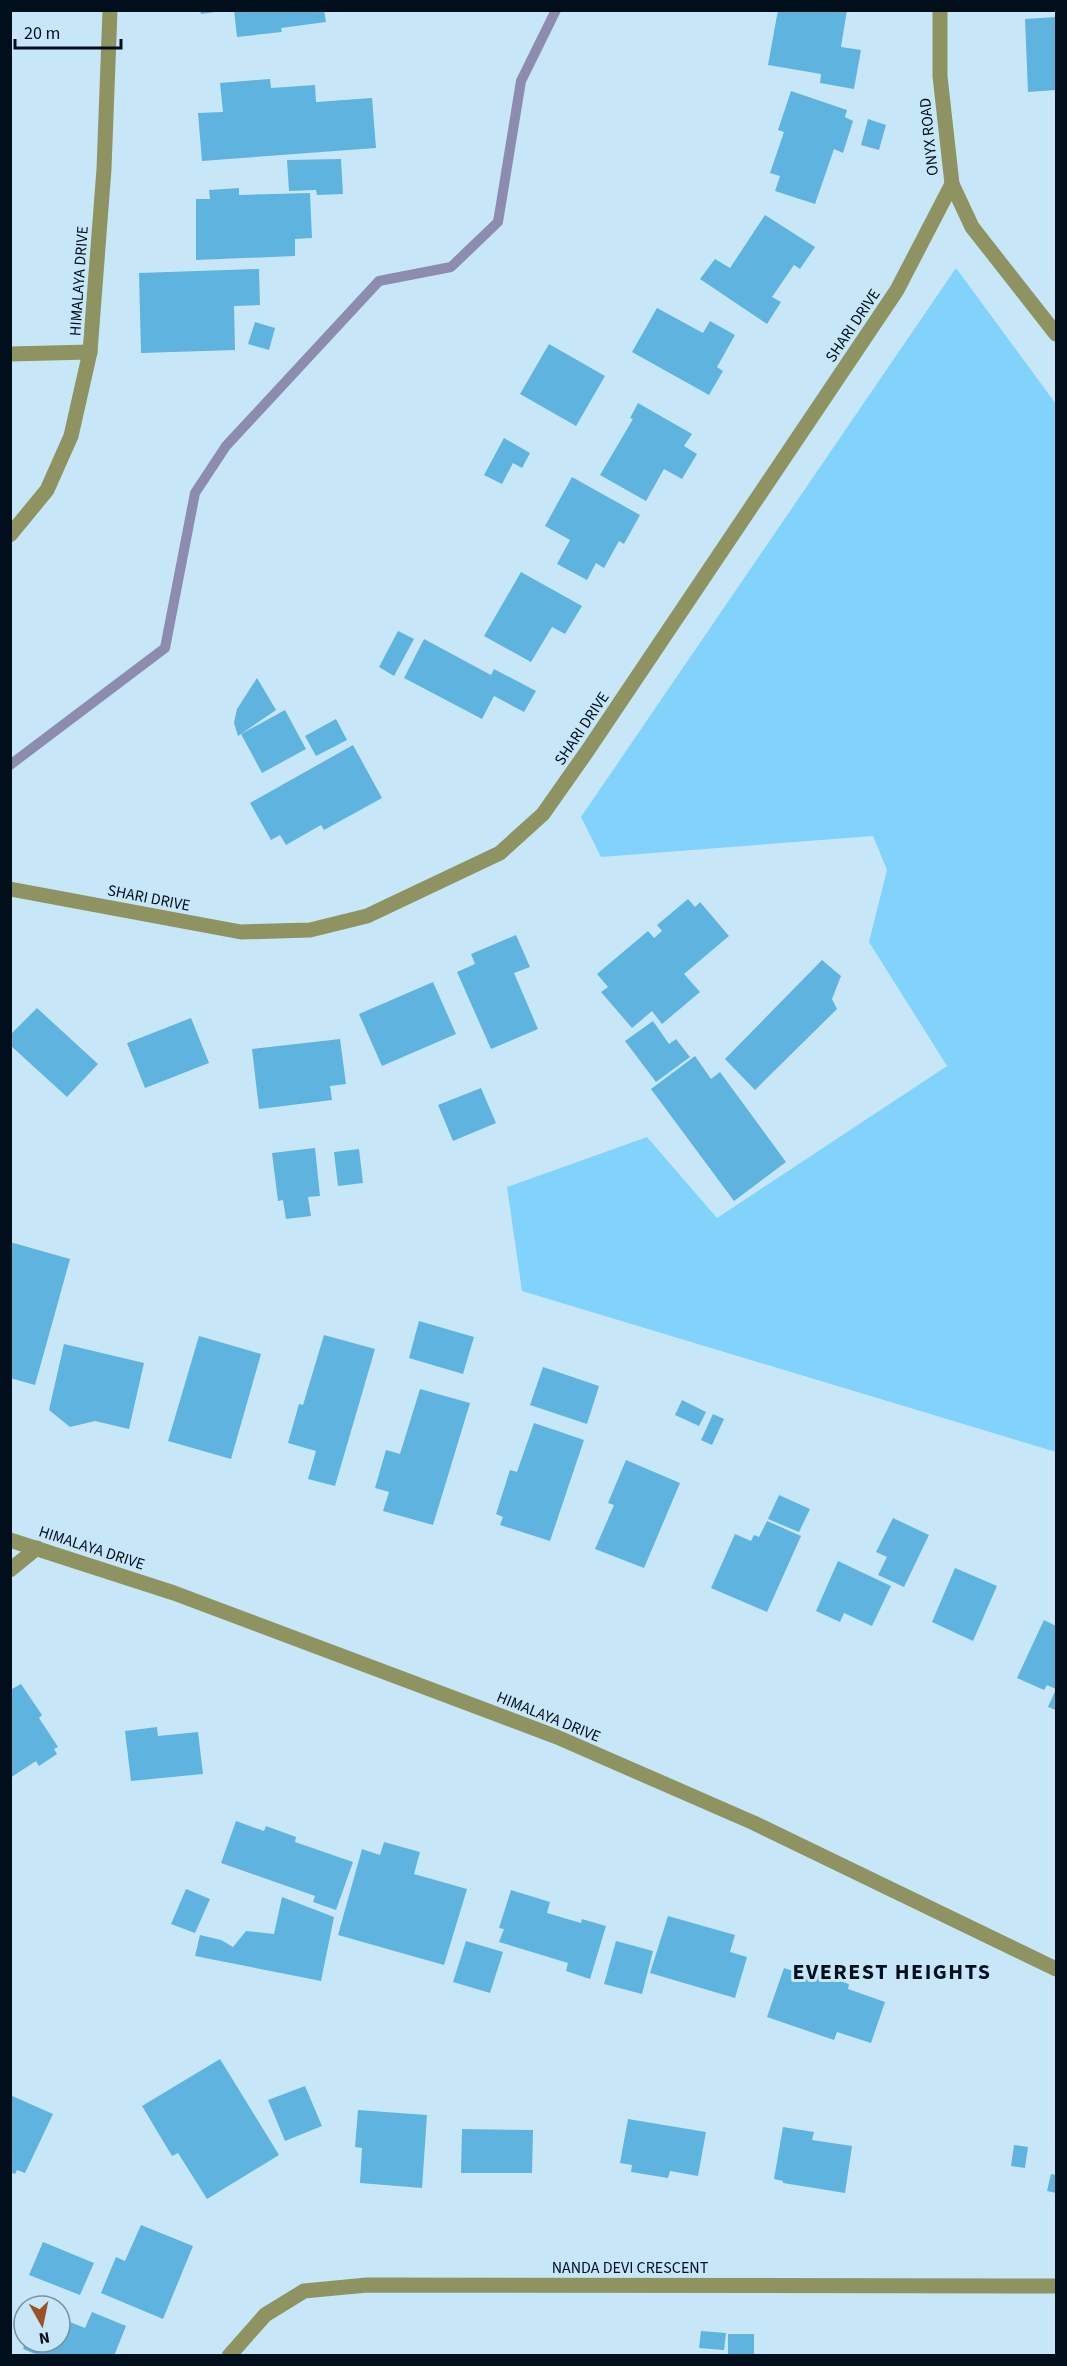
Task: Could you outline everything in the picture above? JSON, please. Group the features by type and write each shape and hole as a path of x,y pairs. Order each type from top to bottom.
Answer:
{"street":[{"name":"HIMALAYA DRIVE","path":"10,535 47,490 71,436 90,352 104,169 110,10"},
{"name":"ONYX ROAD","path":"940,10 940,76 952,184 972,227 1056,334"},
{"name":"SHARI DRIVE","path":"10,889 241,932 310,930 366,916 500,853 543,814 588,750 897,290 952,184"},
{"path":"10,354 90,352"},
{"name":"HIMALAYA DRIVE","path":"10,1540 174,1593 557,1737 754,1822 1056,1969"},
{"path":"10,1570 37,1548"},
{"name":"NANDA DEVI CRESCENT","path":"229,2355 265,2316 304,2291 367,2285 1056,2286"}],"shaded area":[{"path":"956,268 1056,404 1056,1452 522,1291 507,1187 647,1137 717,1218 947,1066 869,942 887,870 873,836 601,857 581,817"}],"building":[{"path":"200,10 215,10 215,12 201,14"},
{"path":"234,10 324,10 326,22 281,28 282,32 237,37"},
{"path":"778,10 847,10 841,47 861,50 854,89 820,83 821,74 768,65"},
{"path":"1056,17 1056,90 1028,92 1025,19"},
{"path":"270,79 271,88 315,85 316,102 372,98 376,148 202,161 198,113 223,112 220,83"},
{"path":"791,91 847,110 845,117 853,121 843,153 834,149 815,204 775,191 780,176 770,173 784,132 778,130"},
{"path":"868,119 886,125 879,150 861,145"},
{"path":"341,159 343,194 317,195 316,190 289,191 287,160"},
{"path":"239,188 239,195 310,193 312,238 295,239 295,256 196,260 196,199 210,199 209,190"},
{"path":"765,215 815,247 800,269 794,265 772,297 781,302 767,324 700,279 715,259 730,268"},
{"path":"259,269 260,305 234,306 235,350 141,353 139,273"},
{"path":"657,308 703,333 710,321 735,335 717,367 723,371 709,395 632,352"},
{"path":"255,322 275,328 269,350 248,344"},
{"path":"549,344 605,376 576,426 520,394"},
{"path":"638,403 692,434 684,446 697,454 682,479 664,469 646,501 600,475 633,419 630,418"},
{"path":"504,438 530,453 522,468 513,463 502,484 484,475"},
{"path":"572,477 640,515 624,544 619,541 604,568 596,563 587,580 557,564 570,540 545,526"},
{"path":"521,572 582,606 565,634 552,627 531,662 484,636"},
{"path":"398,631 414,639 394,676 379,667"},
{"path":"424,639 491,675 494,669 536,691 524,712 494,696 482,719 404,678"},
{"path":"257,678 276,710 238,736 234,723 237,709"},
{"path":"285,710 306,749 262,773 241,734"},
{"path":"336,719 347,740 316,756 305,736"},
{"path":"353,745 382,798 324,830 321,825 286,845 280,835 271,840 250,803"},
{"path":"688,899 695,907 700,902 729,936 684,974 700,992 662,1024 652,1011 632,1028 601,992 608,987 597,974 648,931 654,938 662,931 657,925"},
{"path":"516,935 530,967 514,973 538,1029 491,1049 457,972 475,964 471,954"},
{"path":"822,960 841,976 832,999 837,1009 755,1090 725,1059"},
{"path":"433,982 456,1034 382,1066 359,1014"},
{"path":"37,1008 98,1064 67,1097 10,1045 10,1035"},
{"path":"191,1018 209,1063 145,1088 127,1043"},
{"path":"653,1021 669,1044 676,1039 690,1057 656,1082 625,1041"},
{"path":"340,1039 346,1084 330,1086 332,1100 259,1109 252,1049"},
{"path":"695,1056 711,1079 720,1072 786,1162 734,1201 651,1089"},
{"path":"481,1088 496,1123 453,1141 438,1105"},
{"path":"315,1148 320,1196 308,1197 311,1216 286,1219 283,1200 278,1201 272,1153"},
{"path":"359,1149 363,1183 338,1186 334,1152"},
{"path":"10,1242 70,1259 35,1385 10,1378"},
{"path":"419,1321 474,1337 463,1374 409,1358"},
{"path":"324,1335 375,1349 335,1486 308,1479 316,1451 288,1443 299,1404 303,1405"},
{"path":"199,1336 261,1354 231,1459 168,1441"},
{"path":"64,1344 144,1363 129,1429 95,1421 70,1427 49,1410"},
{"path":"543,1367 599,1386 587,1424 530,1405"},
{"path":"420,1389 470,1403 433,1525 383,1511 389,1492 375,1488 386,1450 400,1454"},
{"path":"682,1400 706,1412 699,1426 675,1415"},
{"path":"713,1414 724,1419 712,1445 701,1440"},
{"path":"534,1423 584,1440 550,1541 500,1525 503,1517 496,1514 510,1470 517,1472"},
{"path":"626,1460 680,1483 644,1568 595,1549 614,1505 608,1503"},
{"path":"779,1495 810,1509 799,1532 768,1519"},
{"path":"893,1518 929,1535 904,1587 878,1575 887,1557 876,1552"},
{"path":"767,1521 801,1536 767,1612 711,1588 735,1534 751,1541 754,1535 759,1537"},
{"path":"838,1561 891,1586 872,1626 844,1613 840,1622 816,1611"},
{"path":"955,1568 997,1586 973,1641 932,1622"},
{"path":"1044,1620 1056,1626 1056,1689 1047,1685 1044,1690 1017,1678"},
{"path":"21,1684 42,1715 39,1718 58,1747 54,1749 57,1754 39,1766 36,1761 10,1778 10,1690"},
{"path":"1056,1689 1056,1710 1048,1707"},
{"path":"157,1727 158,1736 198,1732 203,1774 131,1781 125,1731"},
{"path":"236,1821 264,1831 266,1826 296,1837 295,1842 353,1862 336,1910 313,1902 315,1896 221,1863"},
{"path":"384,1842 420,1852 414,1874 467,1889 444,1965 338,1935 362,1849 380,1855"},
{"path":"186,1889 210,1899 195,1933 171,1924"},
{"path":"511,1890 550,1902 547,1913 581,1923 582,1919 606,1926 590,1979 566,1971 568,1963 499,1942 504,1929 499,1928"},
{"path":"282,1897 334,1917 321,1981 195,1956 200,1935 221,1940 233,1947 246,1931 274,1934"},
{"path":"668,1916 735,1935 730,1952 747,1957 735,1998 650,1973"},
{"path":"466,1941 503,1952 490,1993 453,1982"},
{"path":"616,1941 653,1951 642,1994 604,1984"},
{"path":"784,1968 815,1978 817,1974 849,1984 848,1989 885,2002 871,2043 837,2032 834,2040 767,2017"},
{"path":"220,2059 279,2155 207,2199 178,2153 172,2156 142,2106"},
{"path":"305,2086 322,2126 285,2141 268,2100"},
{"path":"10,2095 53,2114 25,2173 17,2170 15,2174 10,2172"},
{"path":"358,2110 427,2115 422,2188 360,2183 362,2148 355,2147"},
{"path":"628,2119 706,2132 698,2176 670,2171 668,2178 631,2172 632,2165 620,2163"},
{"path":"783,2127 814,2132 812,2140 852,2146 845,2193 783,2183 783,2181 774,2179"},
{"path":"462,2129 533,2130 532,2173 461,2173"},
{"path":"1014,2145 1028,2147 1025,2168 1011,2166"},
{"path":"1051,2174 1056,2175 1056,2193 1047,2191"},
{"path":"141,2225 193,2246 163,2319 101,2293 116,2257 125,2261"},
{"path":"43,2242 94,2263 80,2295 29,2275"},
{"path":"92,2312 126,2326 114,2356 40,2356 35,2354 72,2354 72,2323 85,2328"},
{"path":"701,2331 726,2333 724,2350 699,2348"},
{"path":"728,2334 754,2334 754,2356 728,2356"}],"waterway":[{"path":"10,765 165,648 195,493 226,446 379,281 451,267 498,222 521,81 556,10"}],"district":[{"name":"EVEREST HEIGHTS","path":"892,1971"}]}
